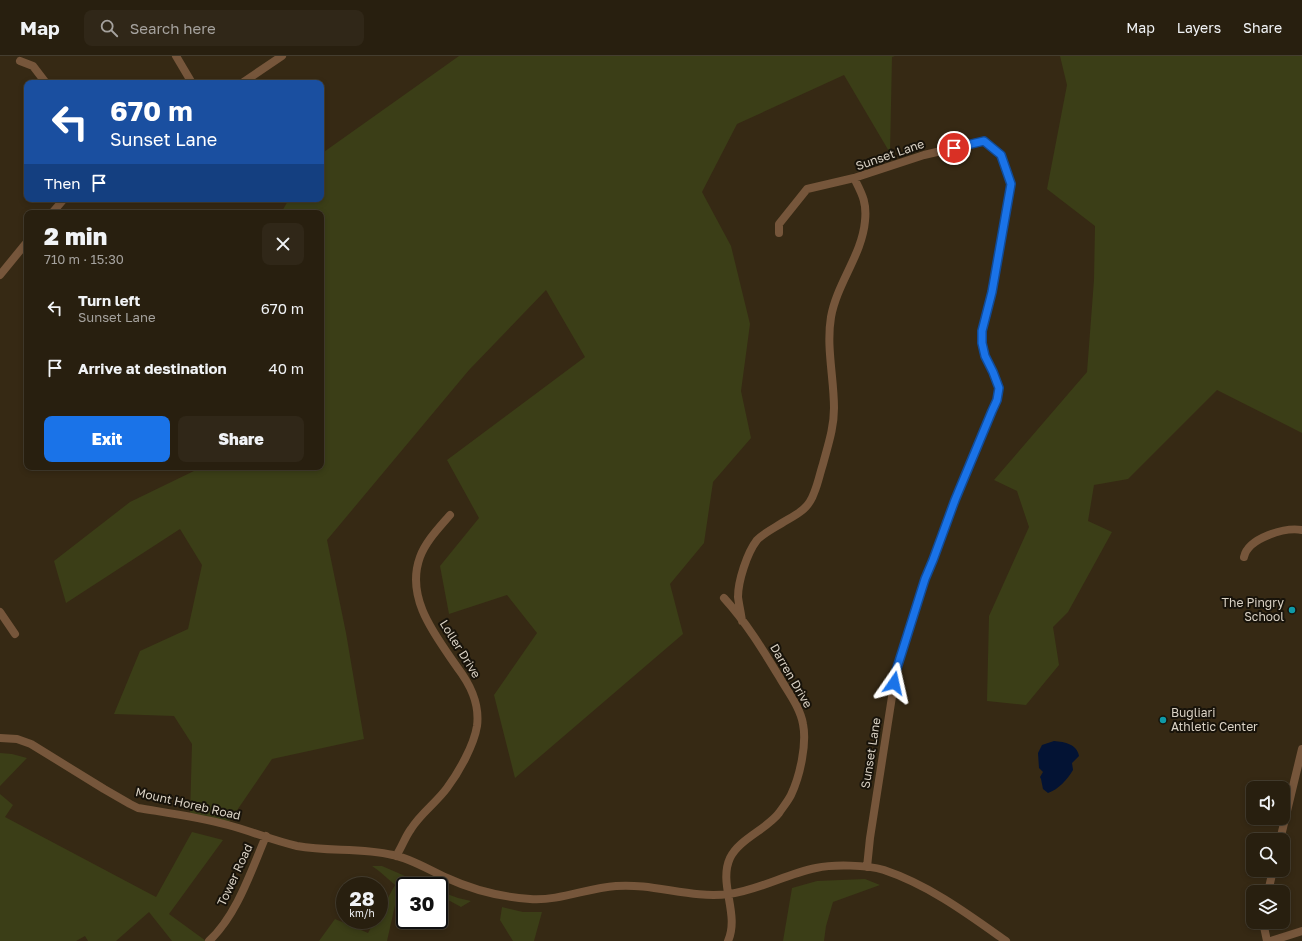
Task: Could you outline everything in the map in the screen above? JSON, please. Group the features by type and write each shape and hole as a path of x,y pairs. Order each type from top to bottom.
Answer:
{"street":[{"path":"176,56 190,80"},
{"path":"246,80 282,56"},
{"path":"20,61 33,66 44,80"},
{"name":"Sunset Lane","path":"742,621 738,596 744,566 751,551 763,535 802,511 808,505 814,493 831,435 834,407 830,355 831,317 841,286 852,263 864,231 866,219 865,202 854,178 924,155 984,141 1001,155 1011,184 992,292 982,331 982,343 985,356 999,388 997,400 958,492 925,579 896,671 870,838 867,867"},
{"path":"779,233 779,224 807,189 854,178"},
{"path":"55,210 61,202"},
{"path":"0,275 24,246"},
{"name":"Loller Drive","path":"396,856 410,829 447,788 471,746 477,726 477,710 473,693 467,680 433,631 419,602 416,588 416,571 420,556 428,542 450,515"},
{"path":"1244,557 1249,546 1269,535 1280,531 1302,530"},
{"name":"Darren Drive","path":"724,598 742,621 785,686 801,716 803,725 803,746 799,770 791,796 776,817 747,839 733,853 730,859 727,873 728,894 733,915 732,929 728,941"},
{"path":"0,612 15,634"},
{"name":"Mount Horeb Road","path":"0,738 17,740 31,744 138,808 227,824 289,844 318,848 375,851 396,856 470,887 503,895 530,899 550,899 602,887 632,885 701,894 728,894 753,888 799,872 820,867 867,867 884,870 921,886 974,918 1006,941"},
{"path":"1282,833 1298,782 1302,749"},
{"name":"Tower Road","path":"209,941 227,920 241,895 266,836"},
{"path":"1264,929 1267,941"},
{"path":"1271,941 1302,931"}],"green space":[{"path":"459,56 895,56 892,57 890,153 844,75 737,124 702,192 731,246 750,324 741,391 751,438 713,482 704,543 670,584 683,634 515,778 494,695 537,633 507,595 449,614 440,566 479,518 447,460 585,357 546,290 469,370 327,540 346,633 364,739 272,759 227,825 190,817 192,744 174,716 114,714 140,651 188,629 202,565 180,529 66,603 54,561 130,502 196,470 324,470 324,210 283,210 287,202 324,202 324,152"},
{"path":"1060,56 1302,56 1302,433 1217,390 1128,479 1094,485 1088,521 1112,532 1068,612 1053,627 1059,665 1026,705 987,701 989,616 1029,527 1017,491 994,480 1087,372 1094,280 1095,226 1047,189 1067,85"},
{"path":"0,753 12,754 27,758 0,786"},
{"path":"0,794 13,805 5,817 156,897 192,832 223,840 169,914 206,941 172,941 149,912 116,941 88,941 85,936 76,941 0,941"},
{"path":"372,866 382,866 407,877 396,877 396,901 387,941 319,941 335,919 336,929 359,929 368,933 370,929 388,929 388,898 395,885 388,879 388,877"},
{"path":"865,879 880,885 833,902 826,926 824,941 783,941 792,888 817,881"},
{"path":"448,894 471,901 461,907 448,900"},
{"path":"502,907 523,912 542,912 534,941 513,941 500,920"}],"water":[{"path":"1054,741 1070,744 1076,749 1079,756 1072,763 1073,770 1065,781 1059,787 1048,793 1043,789 1040,777 1043,772 1039,768 1038,753 1042,745"}],"place":[{"name":"The Pingry School","path":"1292,610"},
{"name":"Bugliari Athletic Center","path":"1163,720"}],"route":[{"path":"894,683 896,671 925,579 955,500 997,400 999,388 985,356 982,343 982,331 992,292 1011,184 1001,155 984,141 954,148"}]}
